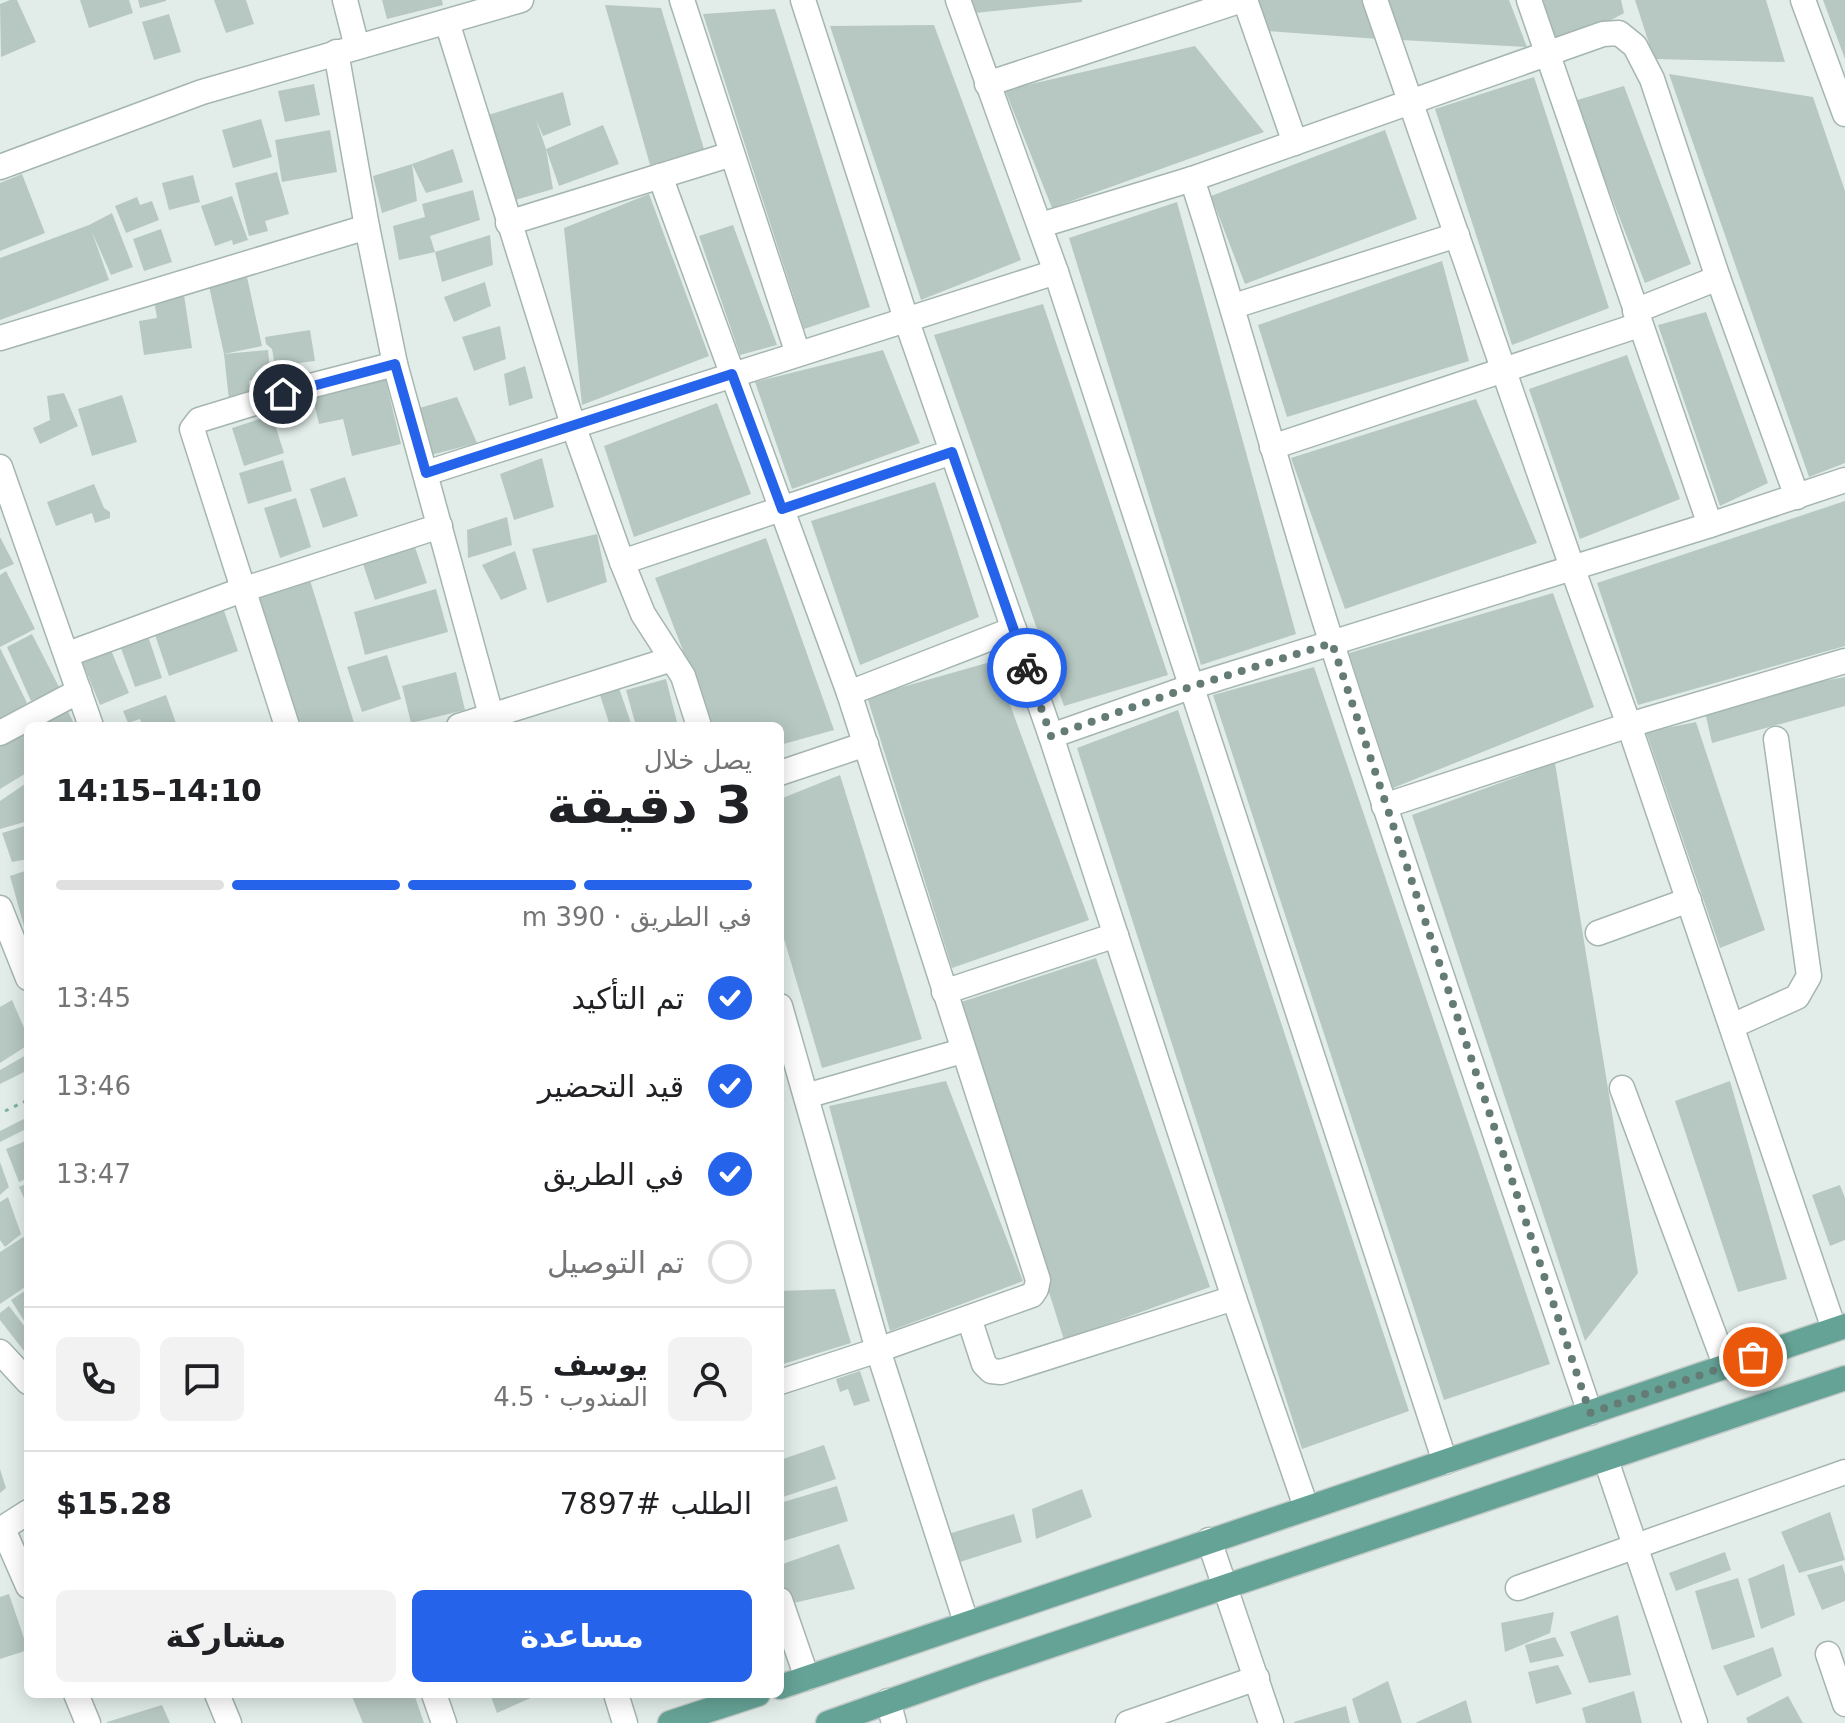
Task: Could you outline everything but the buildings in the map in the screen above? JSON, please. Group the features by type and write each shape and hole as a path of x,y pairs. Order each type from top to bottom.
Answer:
{"main road":[{"path":"784,1686 1840,1328"},
{"path":"828,1723 891,1712 1225,1588 1845,1378"},
{"path":"670,1723 746,1698"}],"street":[{"path":"345,0 346,49 367,227 395,364 492,721 672,659"},
{"path":"0,167 202,92 456,13 521,0"},
{"path":"682,0 798,354"},
{"path":"803,0 906,319 1051,736 1234,1298 1306,1507"},
{"path":"958,0 1041,225 1445,1462"},
{"path":"987,84 1244,0 1295,143"},
{"path":"1375,0 1840,1328"},
{"path":"1529,0 1710,525"},
{"path":"1803,0 1845,114"},
{"path":"456,13 508,223 573,425 643,614 688,687 698,722"},
{"path":"1041,225 1192,179 1603,34 1619,33 1635,46 1652,79 1718,278 1797,497"},
{"path":"508,223 732,154"},
{"path":"660,176 849,693 1038,1280 1032,1295 784,1381"},
{"path":"1192,179 1234,306 1272,447 1384,806 1590,1413"},
{"path":"0,338 367,227"},
{"path":"1234,306 1457,235"},
{"path":"426,473 1056,272"},
{"path":"1272,447 1503,372 1637,318 1718,278"},
{"path":"286,722 192,432 193,426 199,420 395,364"},
{"path":"622,562 952,452"},
{"path":"0,467 90,722"},
{"path":"1051,736 1190,687 1845,480"},
{"path":"68,654 242,590 440,526"},
{"path":"849,693 1014,629"},
{"path":"1384,806 1629,725 1845,661"},
{"path":"0,733 79,691"},
{"path":"1732,1026 1797,997 1809,976 1776,739"},
{"path":"784,772 866,744"},
{"path":"1598,933 1689,900"},
{"path":"0,908 24,968"},
{"path":"944,992 1116,935"},
{"path":"784,1020 878,1350 966,1622"},
{"path":"806,1096 962,1051"},
{"path":"1622,1088 1726,1367"},
{"path":"969,1318 984,1364 991,1371 1001,1372 1234,1298"},
{"path":"0,1352 24,1378"},
{"path":"1606,1460 1695,1723"},
{"path":"1518,1588 1845,1472"},
{"path":"24,1515 1,1529 24,1578"},
{"path":"1209,1540 1271,1723"},
{"path":"784,1612 807,1678"},
{"path":"1828,1654 1845,1704"},
{"path":"1128,1723 1257,1678"},
{"path":"219,1698 229,1723"},
{"path":"435,1698 444,1723"},
{"path":"617,1698 625,1723"}],"path":[{"path":"5,1111 24,1102"}],"way so far":[{"path":"1027,668 1051,736 1190,687 1332,643 1384,806 1590,1413 1753,1357"}],"route":[{"path":"283,394 395,364 426,473 732,374 782,509 952,452 1027,668"}]}
